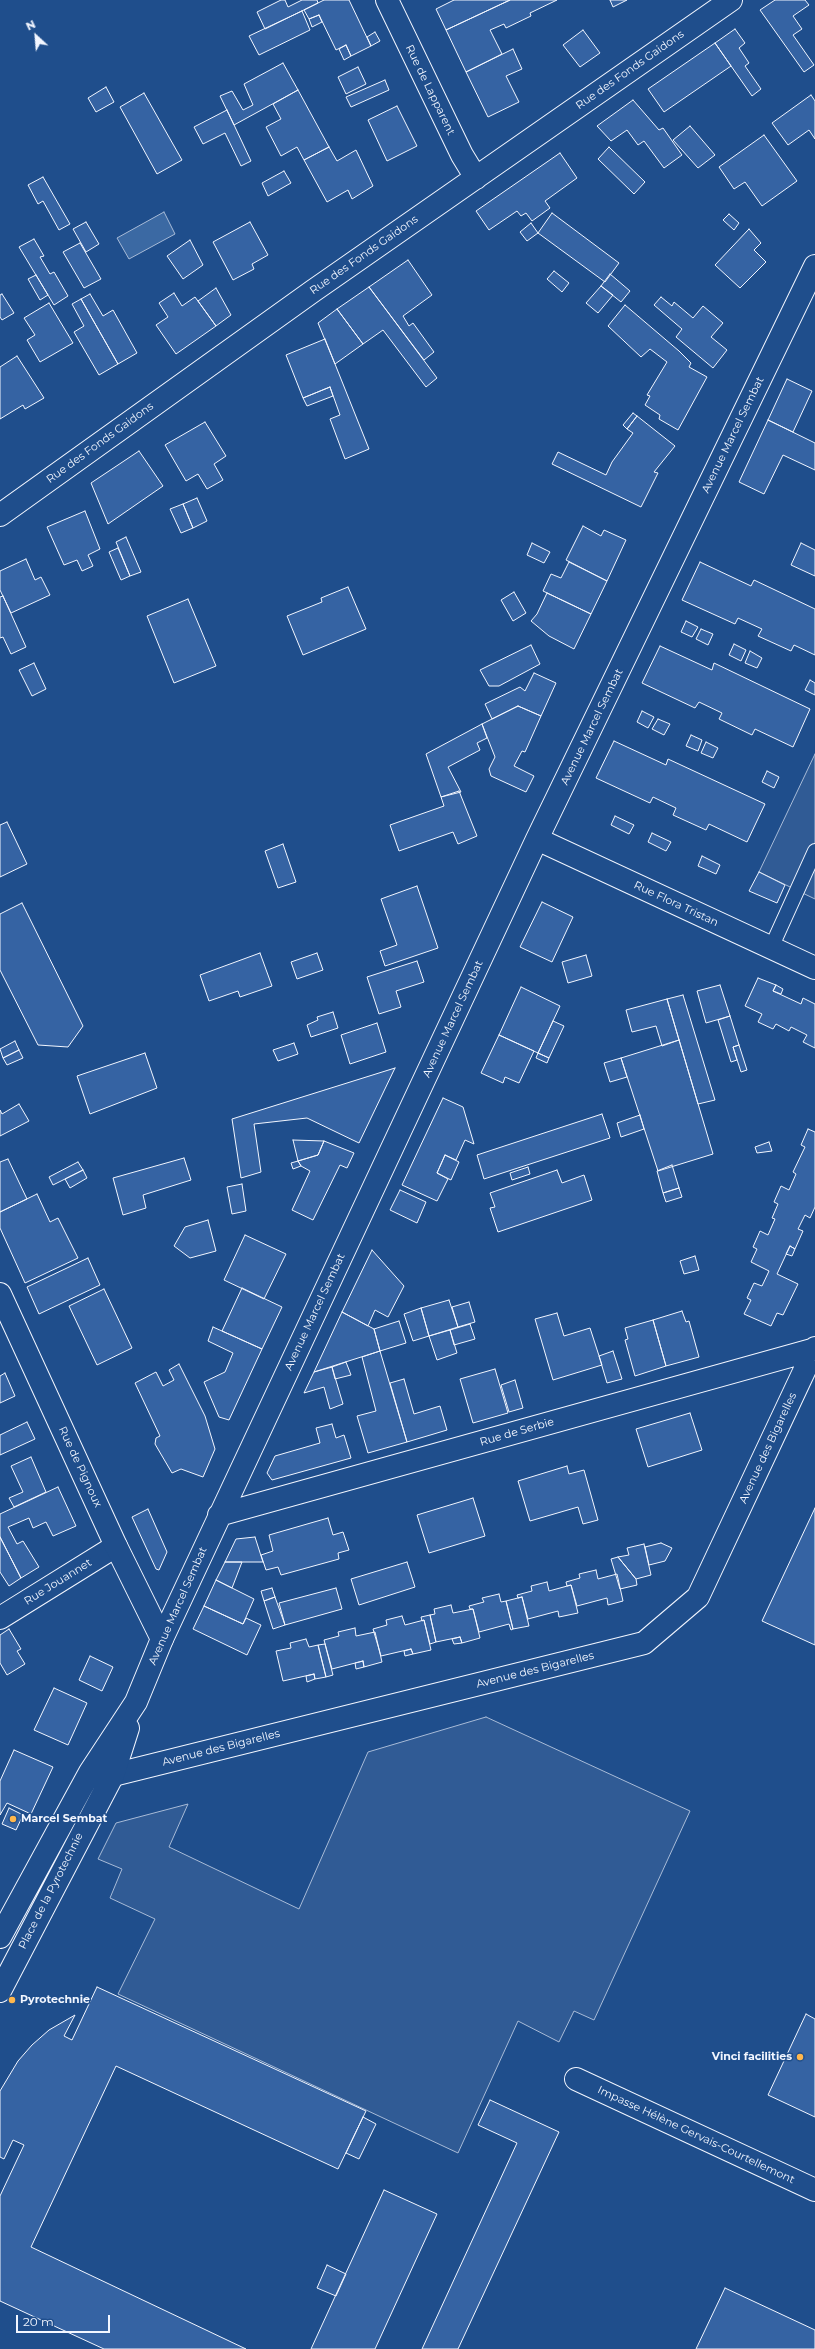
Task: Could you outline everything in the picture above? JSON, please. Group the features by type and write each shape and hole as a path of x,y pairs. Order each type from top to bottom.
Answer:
{"street":[{"name":"Rue de Lapparent","path":"387,0 462,155 476,178"},
{"name":"Rue des Fonds Gaidons","path":"0,515 476,178 731,0"},
{"name":"Avenue Marcel Sembat","path":"90,1772 136,1702 162,1639 219,1515 537,839 815,266"},
{"name":"Rue Flora Tristan","path":"537,839 815,968"},
{"name":"Rue de Pignoux","path":"0,1294 116,1546 162,1639"},
{"name":"Rue de Serbie","path":"219,1515 815,1348"},
{"name":"Avenue des Bigarelles","path":"90,1772 113,1774 644,1643 698,1597 815,1348"},
{"name":"Rue Jouannet","path":"0,1618 116,1546"},
{"name":"Place de la Pyrotechnie","path":"0,1991 113,1774 136,1702"},
{"name":"Place de la Pyrotechnie","path":"0,1937 90,1772"},
{"name":"Impasse Hélène Gervais-Courtellemont","path":"576,2079 815,2190"}],"lane":[{"path":"771,948 815,851"}],"shaded area":[{"path":"164,212 175,234 129,259 117,238"},
{"path":"815,754 815,899 759,872"},
{"path":"486,1717 690,1811 594,2020 574,2011 559,2042 518,2021 458,2153 118,1994 155,1919 110,1898 122,1869 98,1859 116,1823 188,1804 169,1847 299,1909 368,1752"}],"building":[{"path":"281,0 285,0 288,7 302,0 317,0 318,3 265,29 257,12"},
{"path":"324,0 349,0 371,46 351,56 346,45 336,50 319,15 309,19 304,10"},
{"path":"454,0 510,0 446,30 436,9"},
{"path":"510,0 557,0 530,13 531,16 506,28 504,24 490,30 502,54 466,72 446,30"},
{"path":"610,0 627,0 613,7"},
{"path":"775,0 805,0 809,5 793,16 802,29 793,35 814,65 804,72 760,10"},
{"path":"302,11 310,30 259,55 249,36"},
{"path":"319,15 322,22 312,27 309,19"},
{"path":"735,29 745,43 739,48 749,63 745,66 761,89 752,96 715,43"},
{"path":"583,30 600,53 580,67 563,45"},
{"path":"375,32 380,41 371,46 367,37"},
{"path":"715,43 731,66 664,112 648,89"},
{"path":"346,45 351,56 344,60 339,49"},
{"path":"513,49 522,69 506,76 519,102 488,117 466,72"},
{"path":"283,63 298,90 234,125 220,96 232,91 243,110 253,105 244,84"},
{"path":"358,67 366,84 346,94 338,77"},
{"path":"385,80 389,90 351,107 346,97"},
{"path":"106,87 114,102 96,112 88,98"},
{"path":"298,90 329,147 304,160 297,147 281,156 266,127 281,119 273,104"},
{"path":"144,93 182,160 157,174 120,107"},
{"path":"811,95 815,101 815,139 809,130 788,145 772,123"},
{"path":"633,100 659,130 663,128 682,155 664,168 644,141 638,145 627,130 611,141 597,126"},
{"path":"397,106 417,146 387,161 368,120"},
{"path":"227,110 251,161 241,166 225,133 203,144 194,127"},
{"path":"690,126 715,155 698,168 673,140"},
{"path":"764,135 797,181 762,206 745,182 734,189 719,167"},
{"path":"329,147 337,161 356,150 373,186 352,199 348,190 327,202 304,160"},
{"path":"609,147 645,182 634,194 598,159"},
{"path":"560,153 577,178 545,201 550,208 532,221 526,213 521,216 517,211 489,230 476,211"},
{"path":"284,171 291,183 268,196 262,183"},
{"path":"43,177 70,224 59,230 43,201 38,204 28,185"},
{"path":"552,213 619,263 605,282 538,233"},
{"path":"729,214 739,223 734,230 723,220"},
{"path":"86,222 99,244 86,252 73,229"},
{"path":"250,222 268,255 252,264 254,269 233,280 213,242"},
{"path":"531,223 538,233 527,241 520,232"},
{"path":"749,229 761,243 754,250 766,262 740,288 715,265"},
{"path":"34,239 44,256 40,257 50,274 54,272 68,296 54,305 19,247"},
{"path":"190,240 203,265 183,279 167,256"},
{"path":"80,243 101,279 84,288 63,252"},
{"path":"408,260 432,295 403,316 409,326 413,323 434,352 424,360 369,287"},
{"path":"554,271 569,283 562,292 547,279"},
{"path":"610,274 630,291 621,302 601,286"},
{"path":"36,275 48,295 40,300 28,279"},
{"path":"601,286 613,295 598,313 586,303"},
{"path":"369,287 437,378 426,387 383,330 363,344 337,309"},
{"path":"216,288 231,315 216,326 198,301"},
{"path":"174,293 182,306 195,297 216,326 176,354 156,325 168,317 159,303"},
{"path":"2,294 14,313 2,320 0,317 0,295"},
{"path":"90,294 103,316 113,310 137,353 118,364 81,299"},
{"path":"661,297 672,306 674,302 693,318 703,306 723,323 711,337 727,350 713,368 676,337 682,329 654,305"},
{"path":"81,299 118,364 99,375 74,332 84,326 72,304"},
{"path":"49,303 73,343 40,362 27,340 35,335 24,318"},
{"path":"625,305 679,351 691,363 689,367 707,377 678,430 659,419 660,415 645,405 650,396 647,395 667,362 650,349 641,357 608,326"},
{"path":"337,309 363,344 335,364 318,323"},
{"path":"325,339 369,449 345,459 330,419 340,415 330,387 303,398 286,355"},
{"path":"17,356 44,398 25,409 23,405 0,419 0,367"},
{"path":"787,379 812,391 793,432 768,420"},
{"path":"330,387 333,396 307,406 303,398"},
{"path":"633,413 637,416 627,429 623,425"},
{"path":"637,416 675,446 654,472 658,473 641,507 552,464 558,452 606,475 612,462 633,433 627,429"},
{"path":"768,420 815,443 815,470 783,455 764,494 739,482"},
{"path":"205,422 226,456 214,464 223,480 207,489 198,474 186,481 165,445"},
{"path":"139,451 163,486 108,524 91,483"},
{"path":"197,498 207,521 193,528 183,504"},
{"path":"183,504 193,528 181,533 170,509"},
{"path":"85,511 100,549 88,555 93,566 82,571 77,560 64,565 47,527"},
{"path":"583,526 601,536 604,530 626,540 607,581 566,560"},
{"path":"126,537 141,572 130,576 116,542"},
{"path":"532,543 550,552 544,563 527,555"},
{"path":"801,543 815,550 815,576 791,565"},
{"path":"118,548 130,576 121,580 109,552"},
{"path":"26,559 35,580 41,577 50,595 11,613 0,590 0,571"},
{"path":"569,562 607,581 591,614 543,591 551,574 561,578"},
{"path":"700,562 751,586 754,580 815,609 815,655 794,645 791,651 758,636 762,629 738,618 735,624 682,600"},
{"path":"348,587 366,629 303,655 287,616 322,602 321,598"},
{"path":"514,592 526,613 513,621 501,600"},
{"path":"547,593 591,614 574,649 549,636 531,621 537,614"},
{"path":"3,596 26,647 11,654 3,637 0,638 0,597"},
{"path":"188,599 216,666 174,683 147,616"},
{"path":"686,621 698,627 692,637 681,632"},
{"path":"701,629 713,634 708,645 696,639"},
{"path":"734,644 746,650 741,661 729,655"},
{"path":"531,645 540,664 499,686 489,686 480,670"},
{"path":"660,646 712,670 714,663 810,709 793,747 755,729 752,735 719,719 722,713 699,702 695,708 642,683"},
{"path":"750,651 762,658 757,668 745,663"},
{"path":"34,663 46,689 32,696 19,670"},
{"path":"534,673 556,683 541,716 518,706 492,719 485,704 520,687 525,691"},
{"path":"810,680 815,683 815,695 805,690"},
{"path":"518,706 541,716 525,752 522,751 514,766 534,776 526,792 491,776 489,769 495,757 482,724"},
{"path":"642,711 654,717 648,728 637,722"},
{"path":"658,719 670,724 664,735 652,729"},
{"path":"482,724 487,738 477,743 480,750 448,767 461,792 441,797 426,754"},
{"path":"691,735 702,740 698,751 686,746"},
{"path":"614,741 666,765 668,759 765,804 747,842 709,824 706,830 673,815 676,808 653,797 650,803 596,778"},
{"path":"706,742 718,748 713,758 701,753"},
{"path":"767,771 779,777 774,788 762,782"},
{"path":"459,791 477,836 458,844 453,832 399,851 390,825 444,806 441,797"},
{"path":"615,816 634,825 629,834 611,825"},
{"path":"7,822 27,864 0,877 0,825"},
{"path":"652,833 671,842 666,851 648,842"},
{"path":"283,844 296,882 278,888 265,851"},
{"path":"702,856 720,865 716,874 698,866"},
{"path":"759,872 785,885 777,903 749,891"},
{"path":"417,886 438,948 385,966 380,951 397,945 381,899"},
{"path":"542,902 573,917 552,962 520,947"},
{"path":"22,903 83,1026 68,1047 38,1045 0,970 0,914"},
{"path":"260,953 272,986 240,997 238,991 209,1001 200,975"},
{"path":"317,953 323,970 297,979 291,962"},
{"path":"586,955 592,976 568,983 562,962"},
{"path":"417,961 424,982 396,991 401,1007 379,1014 367,977"},
{"path":"758,978 776,985 773,991 801,1004 803,998 815,1004 815,1048 803,1042 807,1035 791,1027 789,1031 776,1024 773,1029 758,1022 762,1014 745,1006"},
{"path":"720,985 730,1016 706,1023 697,991"},
{"path":"776,985 783,989 781,994 773,991"},
{"path":"521,987 560,1006 538,1053 499,1035"},
{"path":"683,995 715,1100 698,1104 667,999"},
{"path":"667,999 679,1040 662,1046 656,1026 632,1032 626,1010"},
{"path":"333,1012 338,1028 311,1037 307,1025 318,1020 317,1017"},
{"path":"730,1016 739,1045 733,1047 737,1060 731,1062 718,1020"},
{"path":"553,1021 564,1026 549,1058 538,1053"},
{"path":"377,1023 386,1052 350,1064 341,1035"},
{"path":"499,1035 534,1051 519,1083 505,1077 503,1083 481,1073"},
{"path":"679,1040 713,1154 658,1171 621,1058"},
{"path":"15,1041 19,1050 3,1058 0,1049"},
{"path":"294,1043 298,1054 278,1061 273,1050"},
{"path":"739,1045 747,1070 741,1072 733,1047"},
{"path":"19,1050 23,1058 7,1065 3,1058"},
{"path":"145,1053 157,1088 90,1114 77,1076"},
{"path":"538,1053 549,1058 547,1063 536,1058"},
{"path":"621,1058 627,1077 610,1082 604,1063"},
{"path":"395,1068 359,1143 307,1118 254,1124 261,1172 241,1178 232,1119"},
{"path":"443,1098 463,1107 474,1144 465,1140 456,1160 445,1155 437,1173 448,1179 437,1201 402,1185"},
{"path":"19,1104 29,1121 0,1136 0,1110 2,1114"},
{"path":"602,1114 610,1138 484,1179 477,1155"},
{"path":"640,1115 644,1129 621,1137 617,1123"},
{"path":"808,1129 815,1132 815,1207 810,1218 805,1215 798,1229 803,1231 795,1249 790,1246 777,1274 798,1284 783,1315 777,1313 771,1326 744,1314 751,1300 747,1298 754,1283 762,1286 769,1271 751,1262 757,1249 753,1247 760,1231 768,1235 775,1219 772,1218 778,1204 774,1202 781,1186 789,1190 796,1174 793,1172 805,1147 801,1145"},
{"path":"293,1140 324,1141 318,1155 298,1161"},
{"path":"324,1141 354,1153 347,1168 340,1165 313,1220 292,1210 310,1171 301,1166 298,1161 318,1155"},
{"path":"769,1142 772,1151 757,1153 755,1147"},
{"path":"445,1155 459,1162 451,1180 437,1173"},
{"path":"184,1158 191,1180 143,1195 146,1208 123,1215 113,1178"},
{"path":"8,1159 27,1199 0,1212 0,1162"},
{"path":"298,1161 301,1166 293,1169 291,1163"},
{"path":"78,1162 83,1170 53,1185 49,1177"},
{"path":"672,1165 679,1188 663,1193 657,1171"},
{"path":"528,1167 530,1174 512,1180 510,1173"},
{"path":"83,1170 87,1178 70,1188 65,1179"},
{"path":"557,1170 562,1183 584,1175 592,1200 498,1232 490,1208 495,1207 490,1193"},
{"path":"242,1184 246,1211 232,1214 227,1187"},
{"path":"679,1188 682,1197 666,1202 663,1193"},
{"path":"400,1190 426,1202 417,1223 390,1210"},
{"path":"37,1194 50,1222 58,1218 78,1258 25,1283 0,1228 0,1212"},
{"path":"208,1220 216,1251 190,1258 174,1246 185,1227"},
{"path":"245,1235 286,1254 264,1299 224,1280"},
{"path":"790,1246 795,1249 792,1256 786,1254"},
{"path":"372,1250 404,1286 388,1317 375,1310 368,1326 342,1312"},
{"path":"695,1256 699,1270 684,1274 680,1261"},
{"path":"88,1258 100,1285 39,1314 27,1287"},
{"path":"242,1288 282,1307 262,1349 222,1331"},
{"path":"104,1289 132,1348 97,1365 69,1306"},
{"path":"449,1300 458,1327 429,1336 421,1308"},
{"path":"469,1302 475,1322 458,1327 452,1307"},
{"path":"421,1308 429,1336 413,1341 404,1314"},
{"path":"682,1311 686,1322 689,1321 699,1357 666,1366 653,1320"},
{"path":"342,1312 374,1329 380,1351 314,1372"},
{"path":"557,1313 564,1336 590,1328 602,1365 553,1380 535,1319"},
{"path":"653,1320 666,1366 635,1376 625,1340 628,1339 625,1328"},
{"path":"399,1321 406,1343 380,1351 374,1329"},
{"path":"470,1324 475,1339 454,1345 450,1330"},
{"path":"213,1327 262,1349 229,1420 219,1417 204,1382 225,1372 233,1353 208,1341"},
{"path":"450,1330 457,1353 437,1360 429,1336"},
{"path":"380,1351 407,1442 368,1453 357,1416 376,1411 362,1357"},
{"path":"613,1351 622,1379 607,1383 599,1356"},
{"path":"346,1362 351,1375 335,1379 332,1367"},
{"path":"179,1364 205,1416 215,1449 203,1477 181,1469 172,1473 155,1444 156,1438 160,1436 135,1383 156,1372 163,1386 174,1380 169,1370"},
{"path":"332,1367 343,1404 330,1409 324,1387 304,1393 314,1372"},
{"path":"495,1369 508,1413 473,1423 460,1379"},
{"path":"5,1373 15,1396 0,1403 0,1376"},
{"path":"404,1379 414,1414 440,1406 447,1430 407,1442 390,1383"},
{"path":"515,1380 523,1408 509,1412 501,1385"},
{"path":"690,1413 702,1450 648,1467 636,1429"},
{"path":"27,1422 35,1439 0,1455 0,1435"},
{"path":"332,1424 336,1438 344,1435 351,1458 272,1480 267,1473 275,1456 320,1443 316,1428"},
{"path":"31,1457 46,1492 14,1507 9,1498 23,1492 11,1466"},
{"path":"567,1466 569,1474 584,1470 598,1520 583,1524 578,1507 530,1521 518,1481"},
{"path":"58,1487 76,1526 53,1536 46,1522 33,1528 29,1518 8,1527 17,1544 23,1541 39,1567 21,1578 0,1537 0,1514"},
{"path":"473,1498 485,1536 429,1553 417,1515"},
{"path":"815,1508 815,1645 762,1621"},
{"path":"148,1509 167,1552 159,1570 156,1569 132,1517"},
{"path":"328,1518 333,1535 343,1532 349,1550 338,1553 339,1559 281,1575 278,1567 266,1570 261,1555 273,1551 269,1535"},
{"path":"0,1537 21,1578 9,1586 0,1572"},
{"path":"255,1537 263,1562 225,1562 236,1539"},
{"path":"661,1543 672,1548 665,1561 649,1565 645,1547"},
{"path":"644,1544 651,1575 636,1579 618,1557 629,1555 627,1548"},
{"path":"618,1557 636,1579 637,1585 620,1589 611,1559"},
{"path":"225,1562 242,1562 232,1588 216,1580"},
{"path":"407,1562 415,1587 359,1605 351,1579"},
{"path":"596,1570 598,1579 617,1574 623,1601 608,1605 607,1598 577,1606 571,1585 567,1586 566,1582 580,1578 579,1574"},
{"path":"216,1580 254,1599 243,1624 204,1606"},
{"path":"547,1582 549,1591 571,1585 578,1613 559,1617 558,1611 528,1619 522,1597 518,1598 517,1595 532,1591 531,1586"},
{"path":"272,1588 275,1597 264,1601 261,1591"},
{"path":"336,1588 342,1609 285,1625 279,1603"},
{"path":"499,1594 501,1602 506,1601 513,1629 511,1630 509,1624 479,1632 473,1609 470,1609 469,1606 484,1602 482,1598"},
{"path":"275,1597 285,1625 273,1629 264,1601"},
{"path":"522,1597 529,1626 513,1629 506,1601"},
{"path":"451,1605 453,1613 473,1609 480,1638 462,1643 460,1637 436,1642 430,1615 435,1614 434,1609"},
{"path":"204,1606 243,1624 246,1618 261,1625 247,1655 193,1629"},
{"path":"430,1615 436,1642 430,1644 424,1620 422,1621 421,1617"},
{"path":"402,1616 405,1625 424,1620 431,1650 413,1654 411,1649 381,1656 373,1629 387,1625 386,1620"},
{"path":"355,1628 356,1636 375,1632 382,1662 364,1667 363,1661 332,1669 324,1640 339,1636 338,1632"},
{"path":"9,1629 21,1649 17,1651 25,1664 7,1675 0,1663 0,1635"},
{"path":"460,1637 462,1643 454,1644 452,1639"},
{"path":"306,1639 309,1647 318,1645 326,1677 315,1679 314,1674 283,1681 276,1651 291,1648 290,1643"},
{"path":"325,1644 333,1675 326,1677 318,1645"},
{"path":"411,1649 413,1654 405,1656 404,1651"},
{"path":"90,1656 113,1667 102,1691 79,1680"},
{"path":"363,1661 364,1667 356,1669 355,1663"},
{"path":"314,1674 315,1679 307,1682 306,1676"},
{"path":"54,1688 87,1703 68,1745 34,1730"},
{"path":"14,1750 53,1767 31,1814 7,1803 0,1815 0,1781"},
{"name":"Marcel Sembat","path":"9,1808 23,1815 16,1830 2,1824"},
{"path":"97,1987 366,2111 338,2169 116,2066 31,2247 246,2349 104,2349 0,2301 0,2196 24,2145 13,2140 4,2159 0,2157 0,2091 18,2061 32,2045 49,2030 75,2015 64,2036 72,2040"},
{"name":"Vinci facilities","path":"806,2014 815,2019 815,2117 768,2095"},
{"path":"490,2100 559,2132 458,2349 422,2349 517,2143 478,2125"},
{"path":"363,2117 376,2124 359,2159 346,2153"},
{"path":"384,2190 437,2214 375,2349 311,2349"},
{"path":"327,2265 346,2274 336,2296 317,2288"},
{"path":"725,2288 815,2330 815,2349 696,2349"}],"place":[{"name":"Marcel Sembat","path":"13,1819"},
{"name":"Pyrotechnie","path":"12,2000"},
{"name":"Vinci facilities","path":"800,2057"}]}
